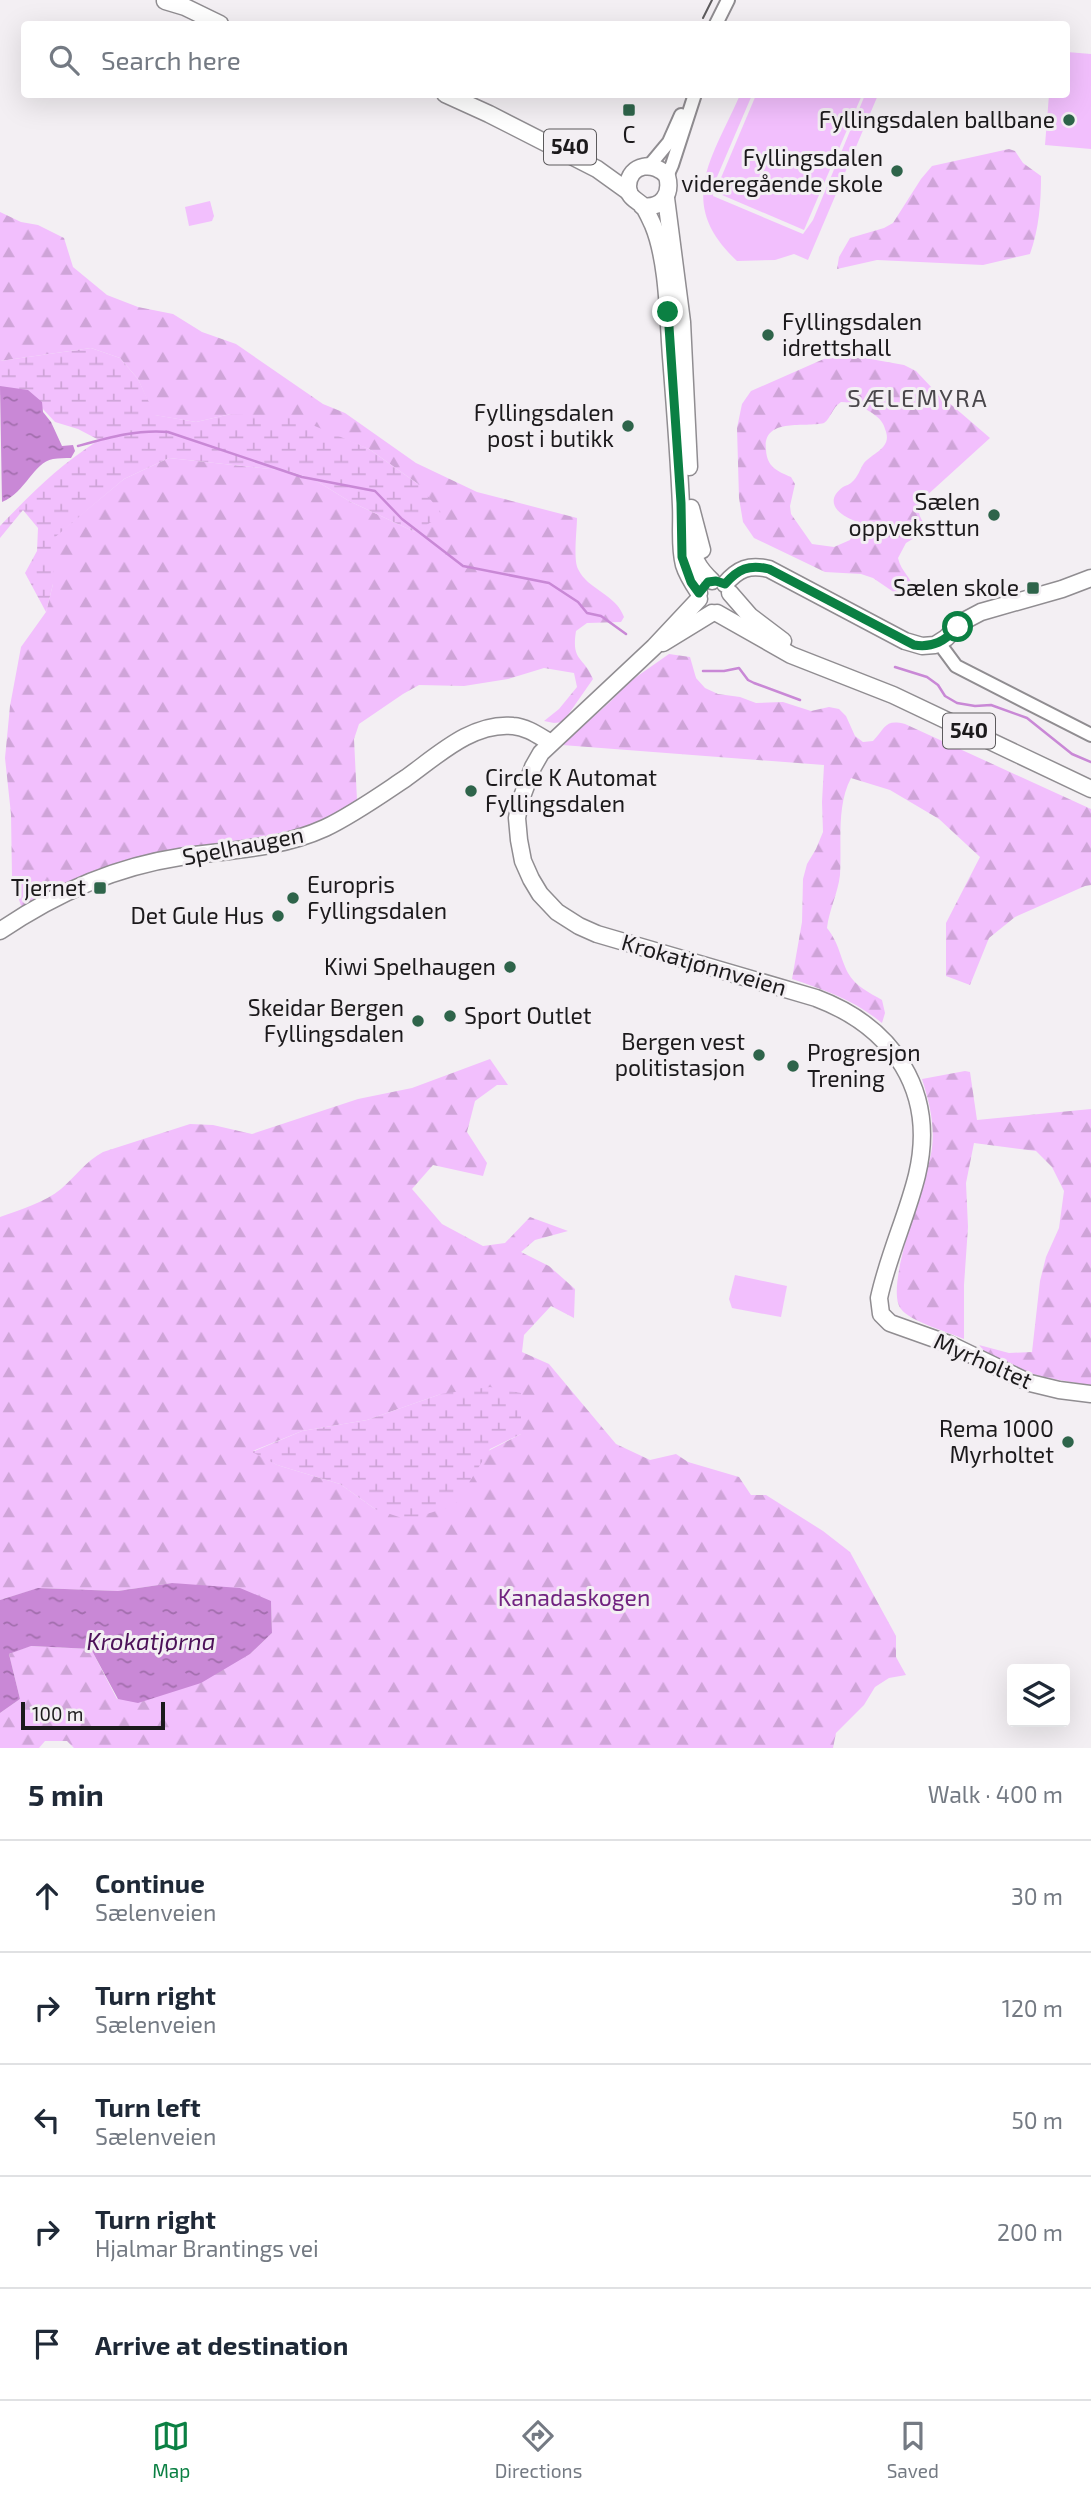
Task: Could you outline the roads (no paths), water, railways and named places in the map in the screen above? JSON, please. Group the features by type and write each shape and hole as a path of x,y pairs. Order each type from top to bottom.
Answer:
{"main road":[{"path":"164,0 191,21"},
{"path":"164,0 214,21"},
{"name":"540","path":"454,98 597,169 629,192 634,201 642,206 659,243 665,288 681,503 682,557 691,582 703,608 715,612 791,655 846,676"},
{"name":"540","path":"474,98 599,161 641,169 660,169 667,176 669,187 666,198 682,322 691,508 701,546 721,585 750,615 779,639 846,676 1091,789"},
{"path":"629,192 629,180 641,169"},
{"path":"642,206 656,205 666,198"},
{"path":"699,596 704,585 721,585 750,566 769,569 905,641 922,646 939,643 962,622 981,612 1091,578"},
{"path":"715,612 729,603 721,585"},
{"name":"Krokatjønnveien","path":"699,596 654,647 551,743 533,767 517,818 523,861 541,894 557,912 579,926 597,934 838,1006 876,1031 908,1074 920,1114 920,1160 880,1292 878,1304 881,1314"},
{"name":"Krokatjønnveien","path":"654,647 715,612"},
{"name":"Spelhaugen","path":"0,931 57,897 122,869 250,849 309,835 359,809 460,740 486,728 516,726 532,731 551,743"},
{"name":"Myrholtet","path":"881,1314 890,1323 949,1344 1022,1380 1059,1390 1091,1394"}],"street":[{"path":"718,21 728,0"},
{"path":"724,21 734,0"},
{"path":"641,169 669,142 686,98"},
{"path":"667,176 694,98"},
{"path":"939,643 953,663 962,670 1091,735"}],"water":[{"path":"0,386 28,390 42,402 43,412 51,422 62,446 73,445 75,451 71,458 55,459 40,466 17,492 2,502"},
{"name":"Krokatjørna","path":"172,1583 240,1588 271,1601 272,1633 250,1654 201,1683 138,1703 118,1699 91,1649 31,1646 9,1654 20,1699 0,1713 0,1600 38,1588 118,1591"}],"waterway":[{"path":"78,446 134,433 168,432 302,477 375,491 402,519 463,566 549,583 578,602 587,613 601,616 626,634"},
{"path":"895,667 927,677 938,685 945,696 957,703 991,705 1027,718 1072,754 1091,762"},
{"path":"703,671 739,668 748,680 800,700"}],"tram line":[{"path":"703,18 712,0"}],"place":[{"name":"C","path":"629,110"},
{"name":"Fyllingsdalen ballbane","path":"1069,120"},
{"name":"Fyllingsdalen videregående skole","path":"897,171"},
{"name":"Fyllingsdalen idrettshall","path":"768,335"},
{"name":"Fyllingsdalen post i butikk","path":"628,426"},
{"name":"Sælen oppveksttun","path":"994,515"},
{"name":"Sælen skole","path":"1033,588"},
{"name":"Circle K Automat Fyllingsdalen","path":"471,791"},
{"name":"Tjernet","path":"100,888"},
{"name":"Europris Fyllingsdalen","path":"293,898"},
{"name":"Det Gule Hus","path":"278,916"},
{"name":"Kiwi Spelhaugen","path":"510,967"},
{"name":"Sport Outlet","path":"450,1016"},
{"name":"Skeidar Bergen Fyllingsdalen","path":"418,1021"},
{"name":"Bergen vest politistasjon","path":"759,1055"},
{"name":"Progresjon Trening","path":"793,1066"},
{"name":"Rema 1000 Myrholtet","path":"1068,1442"}],"district":[{"name":"SÆLEMYRA","path":"918,399"}],"park label":[{"name":"Kanadaskogen","path":"574,1598"}]}
